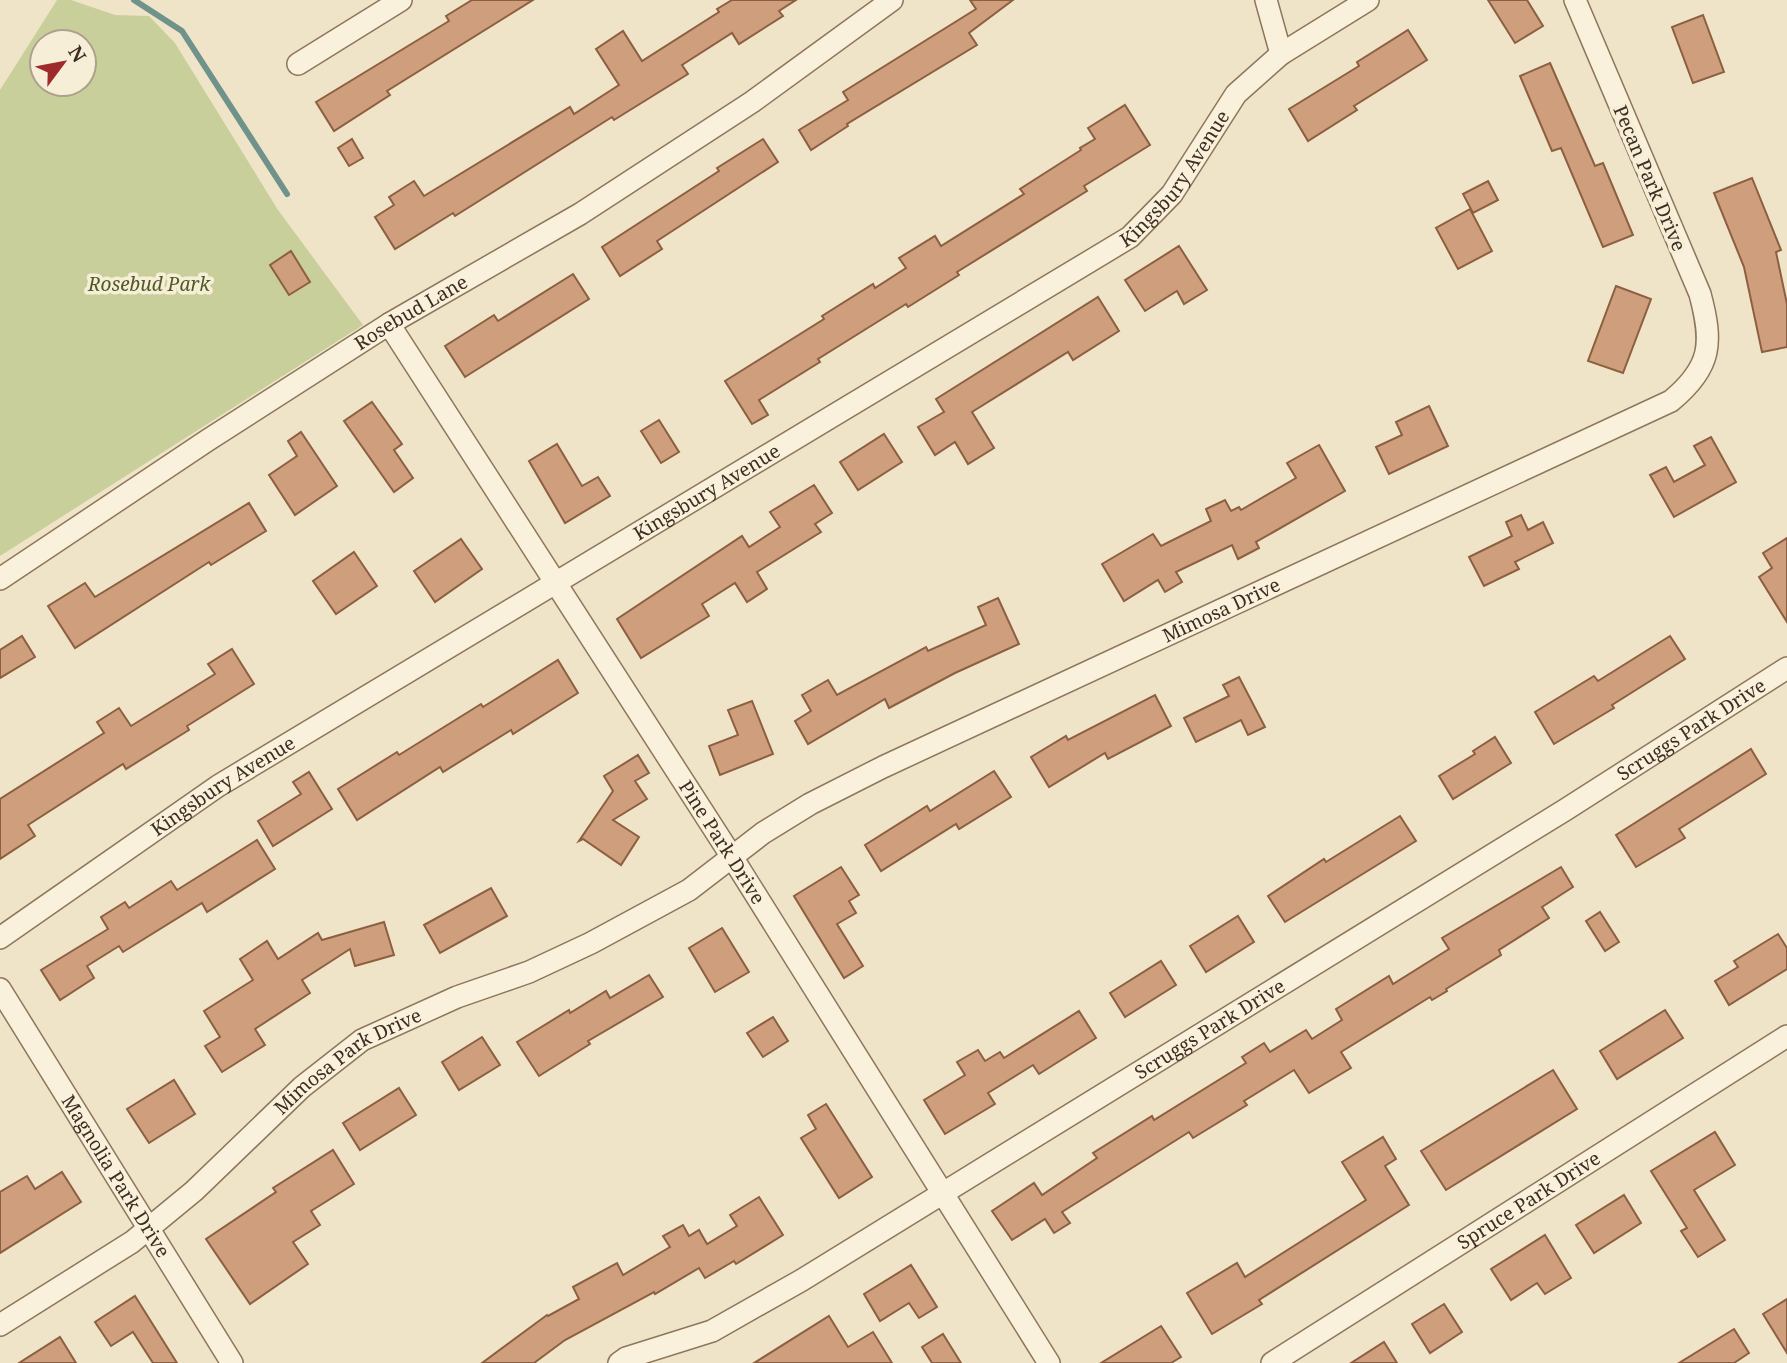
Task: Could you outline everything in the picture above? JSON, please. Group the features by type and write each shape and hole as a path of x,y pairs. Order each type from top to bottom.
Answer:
{"street":[{"path":"298,64 401,0"},
{"name":"Rosebud Lane","path":"0,579 208,440 389,324 580,214 752,102 892,0"},
{"path":"1266,0 1281,54"},
{"name":"Kingsbury Avenue","path":"0,938 218,786 1130,237 1172,194 1236,94 1281,54 1368,0"},
{"name":"Pecan Park Drive","path":"1574,0 1700,294 1708,321 1708,344 1704,360"},
{"name":"Pine Park Drive","path":"389,324 732,857 1049,1363"},
{"name":"Mimosa Drive","path":"732,857 763,833 810,804 883,767 1671,401 1692,384 1704,360"},
{"name":"Scruggs Park Drive","path":"619,1363 626,1358 712,1331 1565,810 1787,668"},
{"name":"Mimosa Park Drive","path":"0,1325 132,1242 194,1191 302,1087 362,1040 457,997 529,972 591,943 689,890 732,857"},
{"name":"Magnolia Park Drive","path":"0,989 232,1363"},
{"name":"Spruce Park Drive","path":"1272,1363 1787,1036"}],"green space":[{"name":"Rosebud Park","path":"57,0 71,0 115,15 149,16 175,43 278,210 363,325 0,556 0,90 28,46 28,98 98,98 98,28 39,28"}],"building":[{"path":"472,0 533,0 387,91 390,95 334,131 316,102 449,21 446,16"},
{"path":"732,0 796,0 779,11 783,16 739,44 732,33 682,65 688,74 614,120 612,117 455,216 453,213 395,249 375,217 394,205 389,197 414,181 424,196 570,107 574,114 619,85 596,49 623,31 642,61 719,12 717,9"},
{"path":"970,0 1013,0 969,33 977,45 847,124 848,126 811,150 799,130 848,100 843,92 976,9"},
{"path":"1488,0 1527,0 1543,26 1515,43"},
{"path":"1703,15 1724,72 1693,83 1672,27"},
{"path":"1408,30 1427,60 1354,106 1357,110 1308,141 1289,109 1359,66 1357,62"},
{"path":"1550,63 1595,166 1603,163 1633,235 1603,247 1561,148 1552,151 1520,76"},
{"path":"1125,105 1150,145 1084,186 1087,191 957,272 959,275 908,307 906,304 818,359 820,362 759,400 768,415 752,424 725,381 824,319 822,316 873,284 875,288 906,268 899,258 935,236 941,246 1024,194 1020,189 1095,139 1088,128"},
{"path":"352,139 363,158 349,166 338,148"},
{"path":"763,139 778,162 657,241 662,249 620,276 602,247"},
{"path":"1752,178 1781,250 1776,252 1787,304 1787,347 1762,352 1744,267 1714,193"},
{"path":"1488,181 1498,200 1473,213 1463,194"},
{"path":"1470,209 1492,251 1458,269 1436,228"},
{"path":"1179,246 1207,290 1184,304 1177,291 1145,311 1125,280"},
{"path":"291,251 310,282 289,295 270,265"},
{"path":"573,274 589,299 465,377 445,346 494,315 498,321"},
{"path":"1616,286 1651,299 1623,373 1588,361"},
{"path":"1098,297 1119,331 1073,360 1068,352 972,412 994,448 968,464 955,442 935,455 918,427 944,412 936,399"},
{"path":"372,402 402,444 394,450 413,478 394,492 344,421"},
{"path":"1429,406 1448,446 1389,474 1376,447 1402,435 1396,422"},
{"path":"659,420 679,452 661,463 641,431"},
{"path":"301,432 337,486 295,515 269,475 297,456 288,441"},
{"path":"884,434 902,462 858,490 840,462"},
{"path":"1711,437 1736,482 1674,517 1650,475 1666,467 1674,482 1705,465 1694,446"},
{"path":"557,444 582,486 598,477 610,496 565,523 529,461"},
{"path":"1319,445 1345,491 1256,542 1259,548 1238,559 1232,545 1176,572 1182,582 1165,592 1158,580 1124,601 1102,564 1153,534 1161,546 1211,521 1206,509 1225,500 1231,511 1239,507 1241,510 1296,478 1287,463"},
{"path":"814,485 832,513 815,524 821,532 757,572 767,589 747,602 735,583 702,604 709,616 641,658 617,619 742,536 749,547 780,527 770,512"},
{"path":"249,503 266,531 211,565 209,562 75,648 48,606 85,583 95,597"},
{"path":"1521,515 1528,530 1543,522 1553,543 1515,562 1519,569 1484,586 1469,557 1512,536 1506,522"},
{"path":"1787,538 1787,622 1759,577 1772,568 1763,553"},
{"path":"461,539 482,569 435,602 414,571"},
{"path":"354,552 377,586 336,614 313,581"},
{"path":"998,598 1019,644 955,673 889,708 885,699 808,744 795,721 811,711 802,695 828,680 837,695 926,647 928,651 986,625 978,607"},
{"path":"22,636 35,657 0,678 0,650"},
{"path":"1670,636 1685,659 1612,705 1614,708 1554,744 1535,712 1594,676 1598,681"},
{"path":"232,649 254,684 187,726 189,730 126,769 123,764 28,825 35,836 0,859 0,799 104,733 97,722 119,708 131,726 215,674 208,664"},
{"path":"558,660 578,693 513,734 511,730 443,772 440,767 357,820 338,789 481,704 483,707"},
{"path":"1239,677 1265,727 1248,735 1241,720 1196,742 1184,718 1229,696 1223,685"},
{"path":"1155,695 1171,726 1108,759 1105,753 1049,787 1031,757 1066,736 1068,740"},
{"path":"752,701 773,754 720,775 709,746 738,735 728,710"},
{"path":"1495,737 1511,763 1453,799 1439,776 1475,754 1473,751"},
{"path":"1751,749 1766,774 1679,829 1685,838 1636,867 1616,835"},
{"path":"638,755 649,773 635,781 647,799 613,820 639,837 621,865 583,839 579,841 613,791 604,776"},
{"path":"994,771 1011,797 959,829 956,824 881,871 865,845 927,806 930,811"},
{"path":"309,772 332,809 273,846 258,821 301,794 293,782"},
{"path":"1400,816 1416,841 1285,922 1268,896 1324,859 1326,862"},
{"path":"257,840 275,869 207,912 202,903 123,952 119,946 87,966 94,978 60,1000 41,970 108,929 101,917 125,902 129,908 171,881 177,890"},
{"path":"841,867 859,895 849,901 856,913 837,924 863,966 844,978 794,896"},
{"path":"1561,867 1573,887 1542,907 1549,918 1499,950 1501,955 1446,989 1447,991 1432,1000 1430,997 1341,1052 1351,1068 1309,1093 1294,1070 1244,1101 1247,1105 1193,1138 1189,1132 1062,1212 1070,1223 1054,1233 1045,1219 1012,1240 992,1211 1034,1183 1042,1195 1097,1158 1093,1153 1152,1116 1154,1120 1246,1063 1242,1057 1264,1043 1270,1052 1306,1030 1312,1039 1342,1020 1336,1009 1389,976 1393,984 1449,949 1442,938"},
{"path":"491,888 507,916 440,953 424,925"},
{"path":"1600,912 1619,942 1605,951 1586,921"},
{"path":"1238,916 1254,942 1206,972 1190,946"},
{"path":"384,922 394,955 355,966 350,949 302,980 310,993 255,1029 265,1045 222,1072 205,1046 220,1037 204,1011 253,980 240,959 267,941 278,959 318,933 322,940"},
{"path":"722,928 749,972 715,992 689,948"},
{"path":"1778,934 1787,948 1787,969 1729,1005 1715,981 1738,967 1734,961"},
{"path":"1161,961 1176,985 1125,1017 1110,993"},
{"path":"649,975 663,997 588,1041 590,1044 539,1076 517,1042 606,991 610,998"},
{"path":"1665,1010 1683,1038 1617,1079 1600,1051"},
{"path":"1079,1011 1096,1038 1039,1074 1033,1065 988,1093 995,1104 945,1134 924,1100 965,1075 957,1062 978,1050 985,1061 1000,1052 1004,1058"},
{"path":"773,1017 788,1041 763,1057 747,1033"},
{"path":"482,1037 500,1065 459,1090 442,1062"},
{"path":"1553,1070 1577,1109 1446,1190 1421,1151"},
{"path":"174,1080 195,1114 149,1143 127,1109"},
{"path":"399,1088 416,1115 360,1150 343,1123"},
{"path":"826,1104 872,1177 839,1198 801,1138 816,1129 808,1115"},
{"path":"1715,1132 1735,1165 1694,1190 1725,1240 1698,1257 1681,1231 1687,1228 1651,1171"},
{"path":"1383,1137 1396,1159 1385,1166 1409,1205 1259,1300 1262,1304 1212,1334 1187,1293 1237,1263 1245,1277 1366,1200 1342,1162"},
{"path":"333,1150 354,1184 311,1211 320,1225 293,1242 308,1264 250,1304 206,1239 276,1192 273,1188"},
{"path":"62,1172 81,1202 0,1253 0,1192 27,1176 35,1189"},
{"path":"1624,1195 1641,1223 1594,1253 1576,1225"},
{"path":"759,1197 783,1235 736,1264 734,1261 705,1278 699,1268 565,1340 534,1363 482,1363 547,1315 579,1299 573,1287 617,1263 623,1275 670,1247 663,1236 683,1225 689,1236 699,1230 707,1244 737,1226 730,1215"},
{"path":"1545,1235 1571,1278 1545,1294 1537,1283 1511,1300 1491,1269"},
{"path":"911,1265 937,1307 919,1318 909,1303 880,1321 864,1294"},
{"path":"135,1296 177,1363 153,1363 133,1332 111,1346 95,1322"},
{"path":"1787,1299 1787,1353 1763,1314"},
{"path":"1444,1304 1462,1332 1430,1353 1412,1324"},
{"path":"829,1316 848,1347 873,1332 892,1363 754,1363"},
{"path":"1161,1326 1181,1357 1171,1363 1101,1363"},
{"path":"1734,1329 1749,1353 1734,1363 1679,1363"},
{"path":"943,1334 961,1363 932,1363 922,1347"},
{"path":"60,1337 76,1363 19,1363"},
{"path":"1384,1342 1397,1363 1351,1363"}],"waterway":[{"path":"134,0 182,31 287,194"}]}
